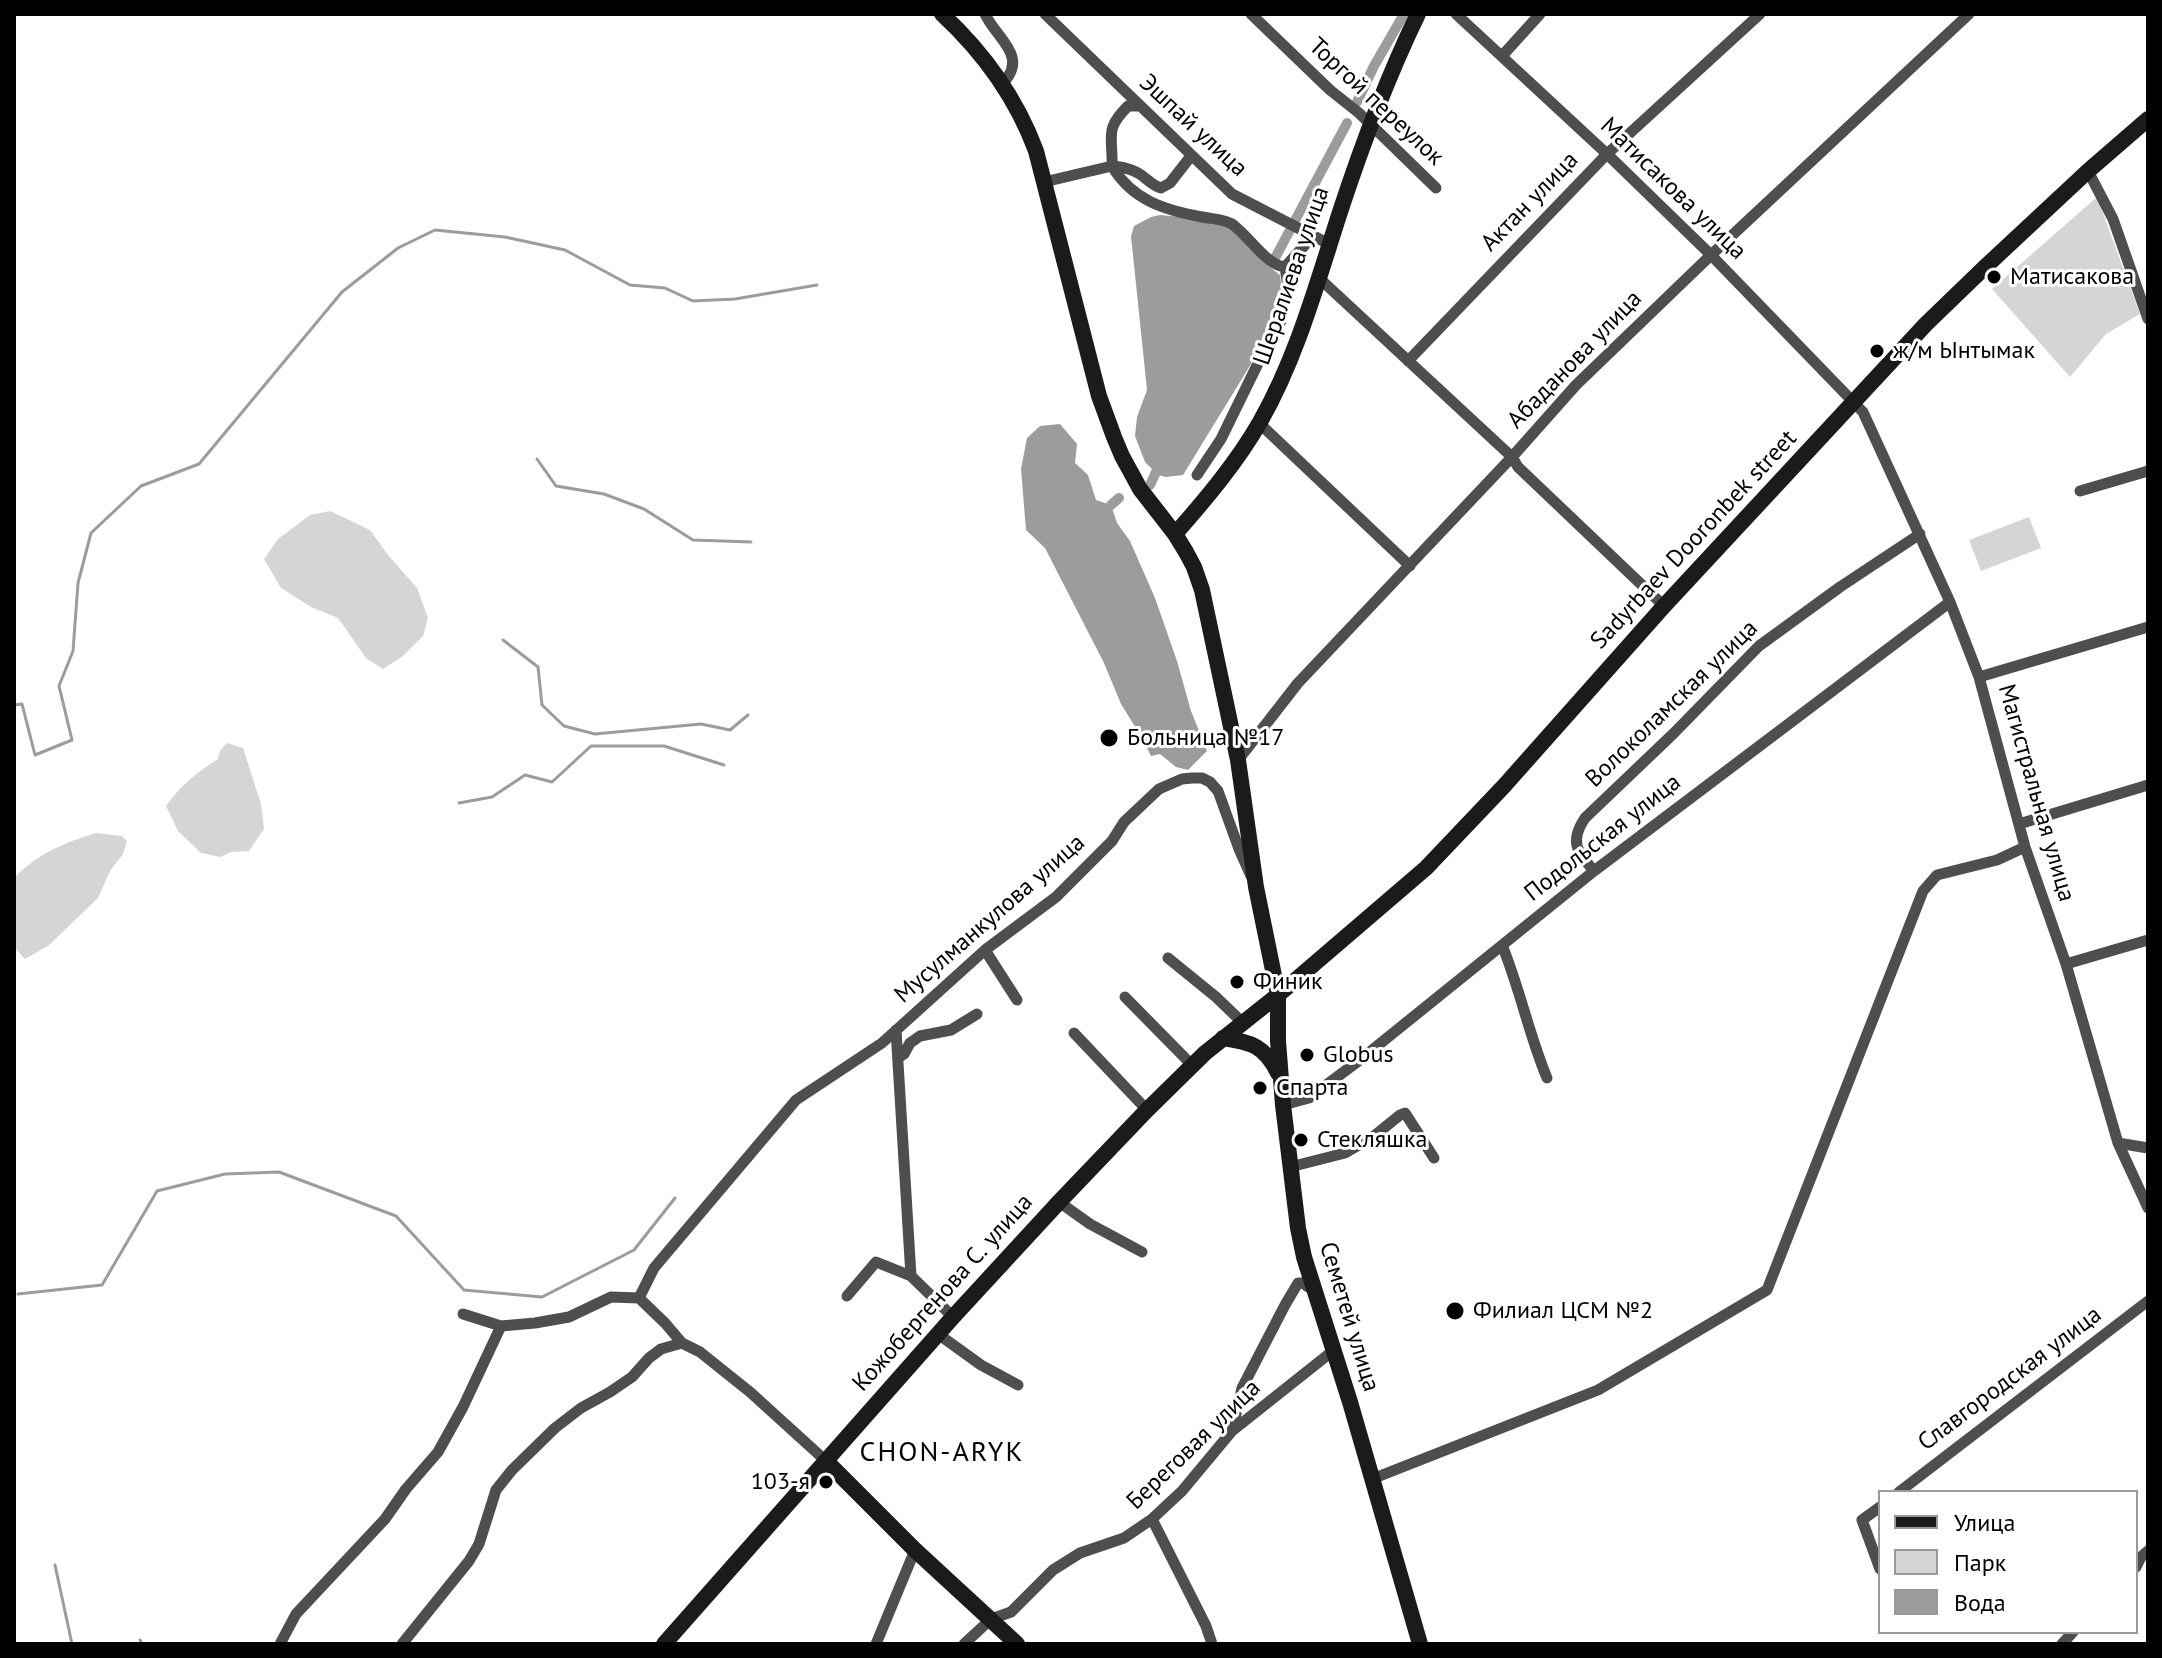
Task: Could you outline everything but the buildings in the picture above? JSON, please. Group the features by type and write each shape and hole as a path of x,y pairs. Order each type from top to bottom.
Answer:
{"main road":[{"name":"Семетей улица","path":"942,14 978,51 1003,83 1025,122 1036,151 1099,396 1114,437 1140,489 1175,534 1194,567 1202,590 1238,760 1256,887 1278,995 1283,1105 1298,1228 1420,1644"},
{"name":"Шералиева улица","path":"1175,534 1217,485 1259,423 1295,348 1370,126 1418,14"},
{"name":"Sadyrbaev Dooronbek street","path":"1278,995 1426,868 1504,786 1664,606 1974,277 2148,119"},
{"name":"Кожобергенова С. улица","path":"664,1644 953,1317 1059,1202 1192,1065 1278,995"},
{"path":"1223,1038 1249,1042 1259,1048 1268,1056 1282,1082"},
{"path":"826,1461 915,1550 1017,1644"}],"street":[{"path":"985,14 1012,56 1014,65 1011,75 1003,83"},
{"name":"Эшпай улица","path":"1045,14 1232,194 1329,244"},
{"name":"Торгой переулок","path":"1251,14 1436,188"},
{"name":"Матисакова улица","path":"1456,14 1711,255 1854,402"},
{"path":"1502,56 1540,14"},
{"name":"Актан улица","path":"1408,361 1607,154 1760,14"},
{"name":"Абаданова улица","path":"1238,760 1298,683 1576,385 1969,14"},
{"path":"1138,106 1128,106 1117,116 1110,129 1112,166 1121,181 1142,198 1184,214 1229,221 1248,236 1271,263 1285,267"},
{"path":"1044,182 1112,166 1139,173 1153,186 1161,188 1170,183 1191,156"},
{"path":"2088,171 2113,219 2148,319"},
{"path":"1285,267 1313,236"},
{"path":"1197,475 1229,425 1281,321 1288,287 1285,267"},
{"path":"1319,278 1512,457 1518,467 1664,606"},
{"name":"Магистральная улица","path":"1854,402 1863,412 1920,534 1979,677 2025,847 2066,964 2118,1143 2148,1208"},
{"path":"1259,423 1410,566"},
{"path":"2080,491 2148,471"},
{"name":"Волоколамская улица","path":"1594,871 1578,850 1575,839 1585,818 1759,646 1920,534"},
{"name":"Подольская улица","path":"1283,1105 1309,1098 1361,1059 1594,871 1950,602"},
{"path":"1979,677 2148,627"},
{"name":"Мусулманкулова улица","path":"639,1298 654,1268 796,1100 882,1043 985,950 1056,897 1112,841 1124,822 1159,789 1182,779 1202,778 1210,782 1218,791 1256,887"},
{"path":"2019,824 2148,785"},
{"path":"1372,1479 1598,1390 1767,1290 1923,891 1937,875 1997,860 2025,847"},
{"path":"2066,964 2148,940"},
{"path":"1502,945 1515,977 1534,1048 1547,1078"},
{"path":"985,950 1017,1000"},
{"path":"1168,958 1243,1023"},
{"path":"1125,997 1192,1065"},
{"path":"898,1058 920,1036 951,1030 977,1014"},
{"name":"Мусулманкулова улица","path":"896,1030 911,1276"},
{"path":"1074,1033 1147,1110"},
{"path":"1290,1167 1345,1153 1405,1113 1434,1158"},
{"path":"2118,1143 2148,1148"},
{"path":"1059,1202 1090,1224 1142,1252"},
{"path":"847,1296 876,1262 911,1276 953,1317"},
{"path":"1232,1431 1242,1388 1285,1305 1298,1283 1313,1286"},
{"path":"463,1314 501,1326 535,1323 569,1317 611,1297 639,1298 682,1343 700,1352 740,1384 826,1461"},
{"name":"Славгородская улица","path":"1902,1490 2148,1301"},
{"path":"280,1644 296,1614 385,1519 438,1452 501,1326"},
{"path":"938,1334 981,1365 1018,1385"},
{"path":"402,1644 469,1561 479,1544 496,1490 512,1470 555,1428 581,1408 632,1377 661,1349 682,1343"},
{"name":"Береговая улица","path":"964,1644 991,1619 1011,1612 1053,1570 1080,1553 1124,1538 1152,1519 1182,1491 1232,1431 1334,1350"},
{"path":"1878,1508 1862,1520 1878,1564"},
{"path":"1152,1519 1212,1644"},
{"path":"876,1644 915,1550"}],"green space":[{"path":"2097,197 2140,314 2106,334 2070,377 1992,289"},
{"path":"330,511 370,530 417,588 428,618 423,636 403,656 383,669 366,658 338,618 311,607 281,588 264,559 278,539 310,515"},
{"path":"2029,517 2041,548 1981,571 1969,540"},
{"path":"227,743 243,748 261,804 264,829 249,851 231,852 220,857 201,853 178,831 166,806 189,780 218,759"},
{"path":"96,833 122,836 127,841 123,854 110,871 98,898 48,946 25,959 14,947 14,878 52,850"}],"water":[{"path":"1160,215 1213,222 1240,233 1280,275 1282,292 1251,364 1183,475 1166,477 1158,475 1145,462 1135,436 1137,417 1147,390 1131,236 1134,226"},
{"path":"1060,424 1077,444 1075,463 1088,475 1096,500 1111,505 1155,598 1207,751 1188,770 1176,767 1160,754 1151,756 1121,704 1104,663 1045,548 1026,530 1021,469 1027,438 1040,426"}],"waterway":[{"path":"1357,102 1404,14"},
{"path":"1274,260 1347,123"},
{"path":"14,705 22,704 35,755 72,740 59,686 73,651 78,583 91,533 141,486 199,464 342,292 398,248 435,230 505,237 565,250 630,285 665,288 693,301 735,299 817,285"},
{"path":"537,459 556,486 604,494 644,509 693,540 751,542"},
{"path":"1150,485 1161,461"},
{"path":"1111,505 1119,498"},
{"path":"503,640 538,667 542,705 564,726 595,734 701,724 730,730 748,715"},
{"path":"459,803 492,797 525,775 552,782 591,746 664,746 724,765"},
{"path":"18,1294 102,1285 157,1191 225,1174 279,1172 396,1216 464,1290 542,1297 634,1250 675,1198"},
{"path":"55,1565 72,1644"},
{"path":"140,1640 142,1644"}],"place":[{"name":"Матисакова","path":"1994,277"},
{"name":"ж/м Ынтымак","path":"1877,351"},
{"name":"Больница №17","path":"1109,738"},
{"name":"Финик","path":"1237,982"},
{"name":"Globus","path":"1307,1055"},
{"name":"Спарта","path":"1260,1088"},
{"name":"Стекляшка","path":"1301,1140"},
{"name":"Филиал ЦСМ №2","path":"1455,1311"},
{"name":"103-я","path":"826,1482"}],"district":[{"name":"CHON-ARYK","path":"942,1453"}]}
